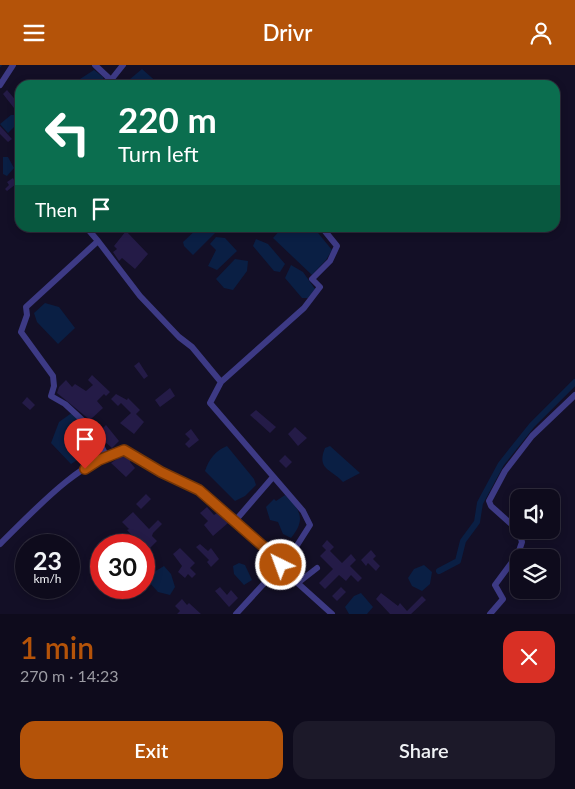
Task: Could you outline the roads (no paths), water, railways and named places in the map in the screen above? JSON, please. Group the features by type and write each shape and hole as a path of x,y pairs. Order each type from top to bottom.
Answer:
{"street":[{"path":"95,65 108,80"},
{"path":"112,80 123,65"},
{"path":"0,85 14,66"},
{"path":"90,232 140,296 179,337 192,347 221,382"},
{"path":"236,614 282,567 310,525 303,511 210,403 221,382 298,313 320,287 312,279 330,261 338,246 326,232"},
{"path":"98,241 26,307 27,315 22,333 53,376 54,386 51,396 65,404 92,429 107,457"},
{"path":"490,614 503,599 495,585 518,554 522,542 518,531 491,506 489,501 505,471 532,436 575,395"},
{"path":"0,544 51,494 107,457 124,450 161,472 199,490 280,561 282,567 332,614"},
{"path":"235,521 273,477"},
{"path":"299,582 318,568"}],"water":[{"path":"142,69 154,80 129,80"},
{"path":"94,70 103,77 104,80 81,80"},
{"path":"11,115 14,115 15,126 8,133 0,124"},
{"path":"3,157 8,157 14,168 7,176 3,174"},
{"path":"194,232 215,232 193,255 184,246 183,242"},
{"path":"278,232 317,232 332,250 326,260 312,275 273,238"},
{"path":"216,237 225,238 237,251 217,270 208,266 216,250 210,244"},
{"path":"256,239 268,244 285,264 280,272 274,271 253,246"},
{"path":"235,259 248,261 247,271 233,290 224,288 216,279"},
{"path":"291,265 303,272 315,289 308,298 302,298 285,278"},
{"path":"45,303 59,307 75,328 58,344 37,322 34,313"},
{"path":"73,412 90,452 71,464 51,443 59,422"},
{"path":"227,446 254,479 256,485 245,496 235,501 205,471 213,456"},
{"path":"330,446 360,473 343,482 327,468 322,461 325,448"},
{"path":"285,495 300,515 299,526 291,538 283,534 278,522 270,520 266,507 274,499 276,501"},
{"path":"239,563 245,565 252,580 244,585 234,574 233,566"},
{"path":"424,565 432,572 430,584 422,591 412,586 408,578 414,569"},
{"path":"164,566 171,574 175,587 170,595 158,592 155,589 155,571"},
{"path":"361,593 373,607 367,614 349,614 345,607 354,596"}],"waterway":[{"path":"439,571 458,561 463,541 477,522 480,503 501,464 532,425 575,382"}]}
